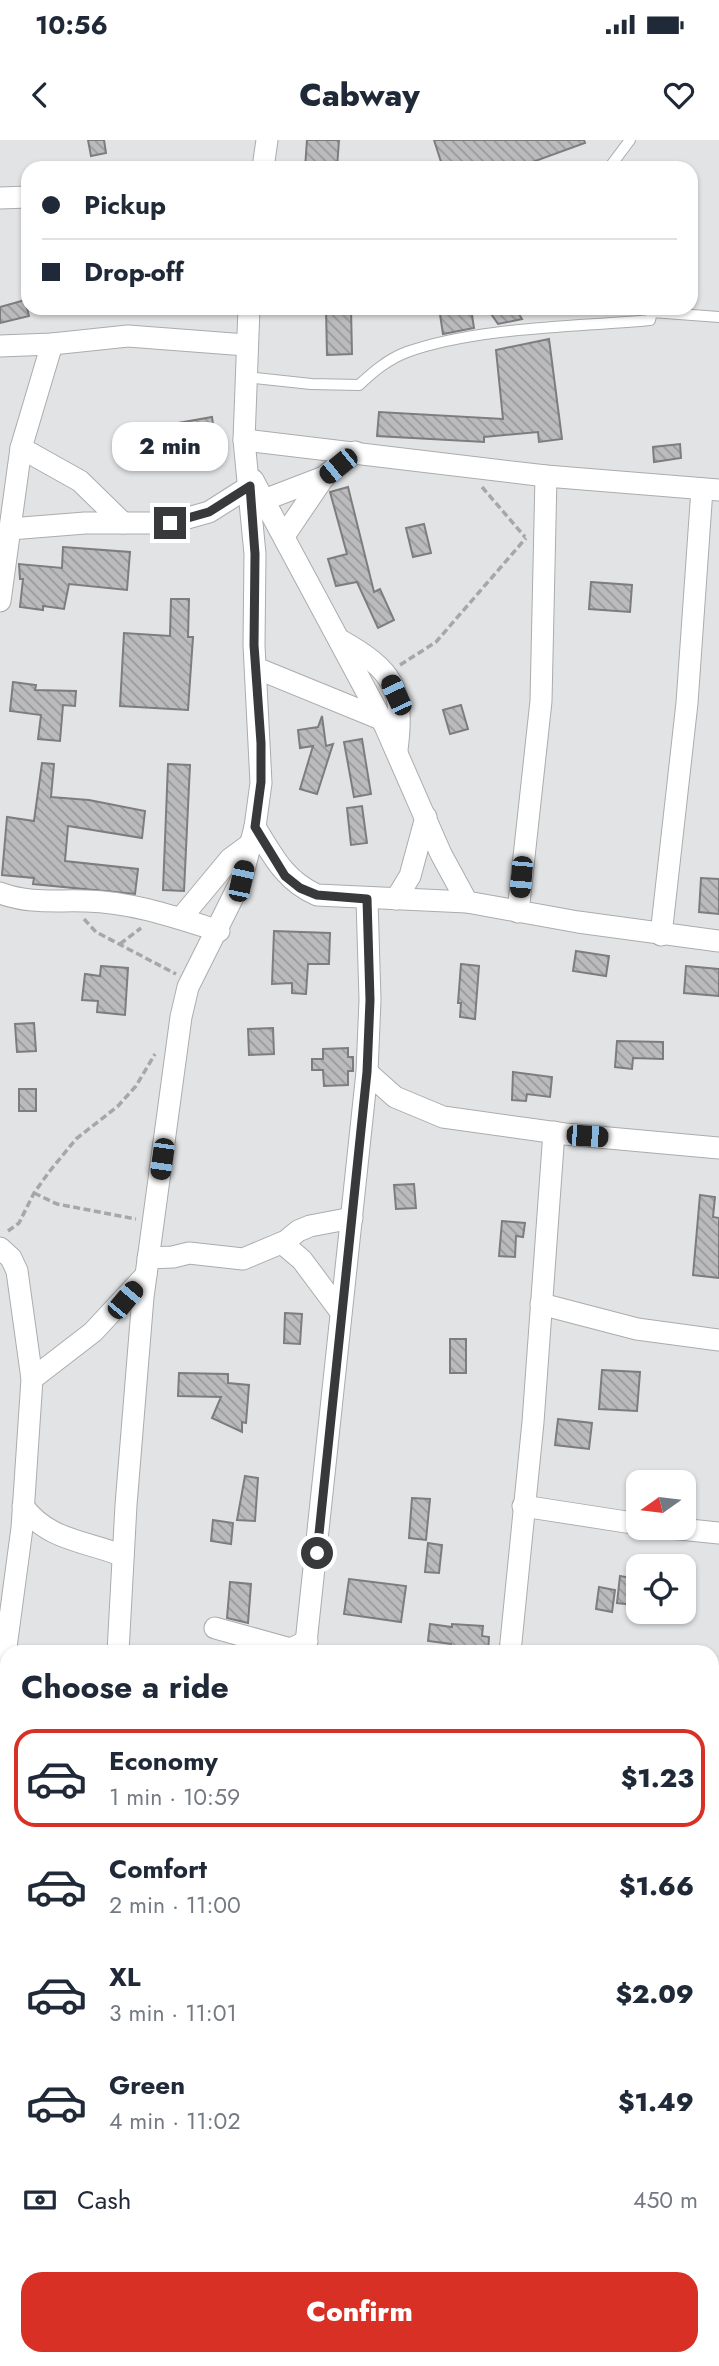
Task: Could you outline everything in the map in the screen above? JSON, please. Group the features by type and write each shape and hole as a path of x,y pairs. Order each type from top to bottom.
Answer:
{"street":[{"path":"264,161 267,140"},
{"path":"0,198 21,197"},
{"path":"118,1645 133,1401 147,1266 180,1026 191,980 219,931 241,881 261,782 253,485 244,440 248,315"},
{"path":"0,345 52,344 128,336 246,345"},
{"path":"0,601 21,448 52,344"},
{"path":"244,440 545,476 711,490 661,935"},
{"path":"21,448 80,481 123,523"},
{"path":"284,536 324,477 355,452"},
{"path":"518,912 541,701 545,476"},
{"path":"10,529 44,524 170,523 209,512 253,485 324,477"},
{"path":"253,485 284,536 382,719 467,902"},
{"path":"340,640 367,655 385,672 400,708 397,750"},
{"path":"256,668 382,719"},
{"path":"396,900 410,876 426,817"},
{"path":"252,836 285,876 300,888 317,895 467,902 661,935 719,941"},
{"path":"181,918 252,836"},
{"path":"0,893 19,900 63,903 85,901 146,908 219,931"},
{"path":"306,1645 324,1505 340,1311 367,1072 370,1000 367,899"},
{"path":"367,1072 395,1097 443,1117 554,1132 719,1147"},
{"path":"511,1645 533,1422 554,1132"},
{"path":"32,1379 93,1332 147,1266 189,1253 243,1259 282,1243 310,1226 352,1218"},
{"path":"282,1243 302,1260 340,1311"},
{"path":"0,1248 11,1258 17,1271 32,1379 23,1506 6,1645"},
{"path":"541,1304 637,1329 719,1340"},
{"path":"23,1506 33,1520 63,1538 123,1556"},
{"path":"523,1506 626,1522"},
{"path":"696,1531 719,1533"},
{"path":"215,1628 277,1645"}],"lane":[{"path":"613,161 629,140"},
{"path":"246,377 311,384 359,385 380,366 416,350 519,330 650,320 650,315"},
{"path":"698,315 719,317"}],"path":[{"path":"464,466 526,538 542,552"},
{"path":"385,672 406,663 436,642 499,564 526,538"},
{"path":"63,903 96,932 191,980"},
{"path":"0,1236 19,1223 34,1193 76,1139 118,1106 136,1086 161,1044 180,1026"},
{"path":"34,1193 57,1204 153,1223"}],"building":[{"path":"88,140 104,140 106,153 91,156"},
{"path":"307,140 339,140 338,161 306,161"},
{"path":"434,140 584,140 585,143 535,161 441,161"},
{"path":"21,301 21,315 29,316 0,323 0,307"},
{"path":"326,315 351,315 352,354 327,355"},
{"path":"440,315 472,315 474,328 443,334"},
{"path":"492,315 519,315 522,319 498,324"},
{"path":"549,339 562,439 539,442 538,432 484,437 484,442 377,436 379,412 503,419 496,350"},
{"path":"212,417 216,446 177,452 172,424"},
{"path":"680,444 681,458 654,462 653,447"},
{"path":"348,487 374,592 380,589 394,620 378,628 357,582 336,586 328,559 347,554 330,492"},
{"path":"424,524 431,553 413,557 406,528"},
{"path":"63,547 130,552 127,590 69,584 64,609 20,607 23,579 20,579 19,564 62,568"},
{"path":"591,582 632,585 630,612 589,609"},
{"path":"171,599 189,599 188,637 193,637 188,710 120,706 124,633 170,636"},
{"path":"13,682 36,685 35,690 76,691 75,706 63,705 60,741 38,739 41,715 10,711"},
{"path":"461,705 468,729 450,734 443,710"},
{"path":"322,716 326,746 333,744 317,794 300,789 313,746 300,748 298,730 318,727"},
{"path":"362,739 371,794 354,797 344,742"},
{"path":"42,763 54,764 51,797 89,800 145,811 142,838 68,826 65,861 138,869 135,894 33,884 34,878 2,875 7,817 34,821"},
{"path":"168,764 190,765 184,891 163,890"},
{"path":"362,806 367,843 351,845 347,808"},
{"path":"701,878 719,879 719,914 699,912"},
{"path":"274,931 330,933 329,964 308,964 306,994 292,993 292,983 272,984"},
{"path":"576,951 609,956 606,976 573,971"},
{"path":"461,964 479,966 475,1019 460,1017 461,1003 458,1003"},
{"path":"101,966 128,968 125,1015 97,1012 98,1001 82,1000 85,974 100,976"},
{"path":"686,966 719,969 719,996 684,993"},
{"path":"34,1023 36,1051 17,1052 15,1024"},
{"path":"273,1028 274,1054 249,1055 248,1029"},
{"path":"617,1041 663,1042 663,1059 633,1058 632,1069 615,1067"},
{"path":"348,1048 348,1057 353,1057 353,1071 348,1071 348,1085 324,1086 323,1070 312,1070 312,1059 323,1059 323,1049"},
{"path":"513,1072 552,1077 550,1097 527,1094 526,1101 512,1100"},
{"path":"19,1089 36,1089 36,1111 19,1111"},
{"path":"414,1184 416,1208 396,1209 394,1185"},
{"path":"700,1195 715,1197 713,1217 719,1218 719,1278 693,1275"},
{"path":"502,1221 525,1223 523,1237 516,1236 515,1257 499,1256"},
{"path":"285,1313 302,1314 300,1344 284,1343"},
{"path":"450,1339 466,1339 466,1373 450,1373"},
{"path":"602,1370 640,1372 637,1411 599,1409"},
{"path":"179,1373 228,1374 228,1383 249,1385 246,1423 242,1422 242,1432 212,1418 221,1397 178,1396"},
{"path":"558,1419 592,1423 589,1449 555,1445"},
{"path":"245,1476 258,1478 255,1521 237,1520"},
{"path":"412,1498 430,1499 426,1540 409,1538"},
{"path":"213,1520 233,1523 231,1544 211,1541"},
{"path":"428,1543 442,1545 439,1573 425,1572"},
{"path":"620,1576 626,1577 626,1604 617,1603"},
{"path":"349,1579 406,1586 401,1622 344,1614"},
{"path":"230,1582 251,1584 248,1623 227,1618"},
{"path":"599,1587 615,1590 612,1612 596,1609"},
{"path":"430,1624 452,1627 452,1624 483,1626 482,1636 489,1637 488,1645 451,1645 428,1641"}],"route":[{"path":"170,523 209,512 250,486 255,554 254,645 261,743 261,782 255,827 285,876 300,888 317,895 367,899 370,1000 367,1072 340,1311 324,1505 317,1553"}]}
